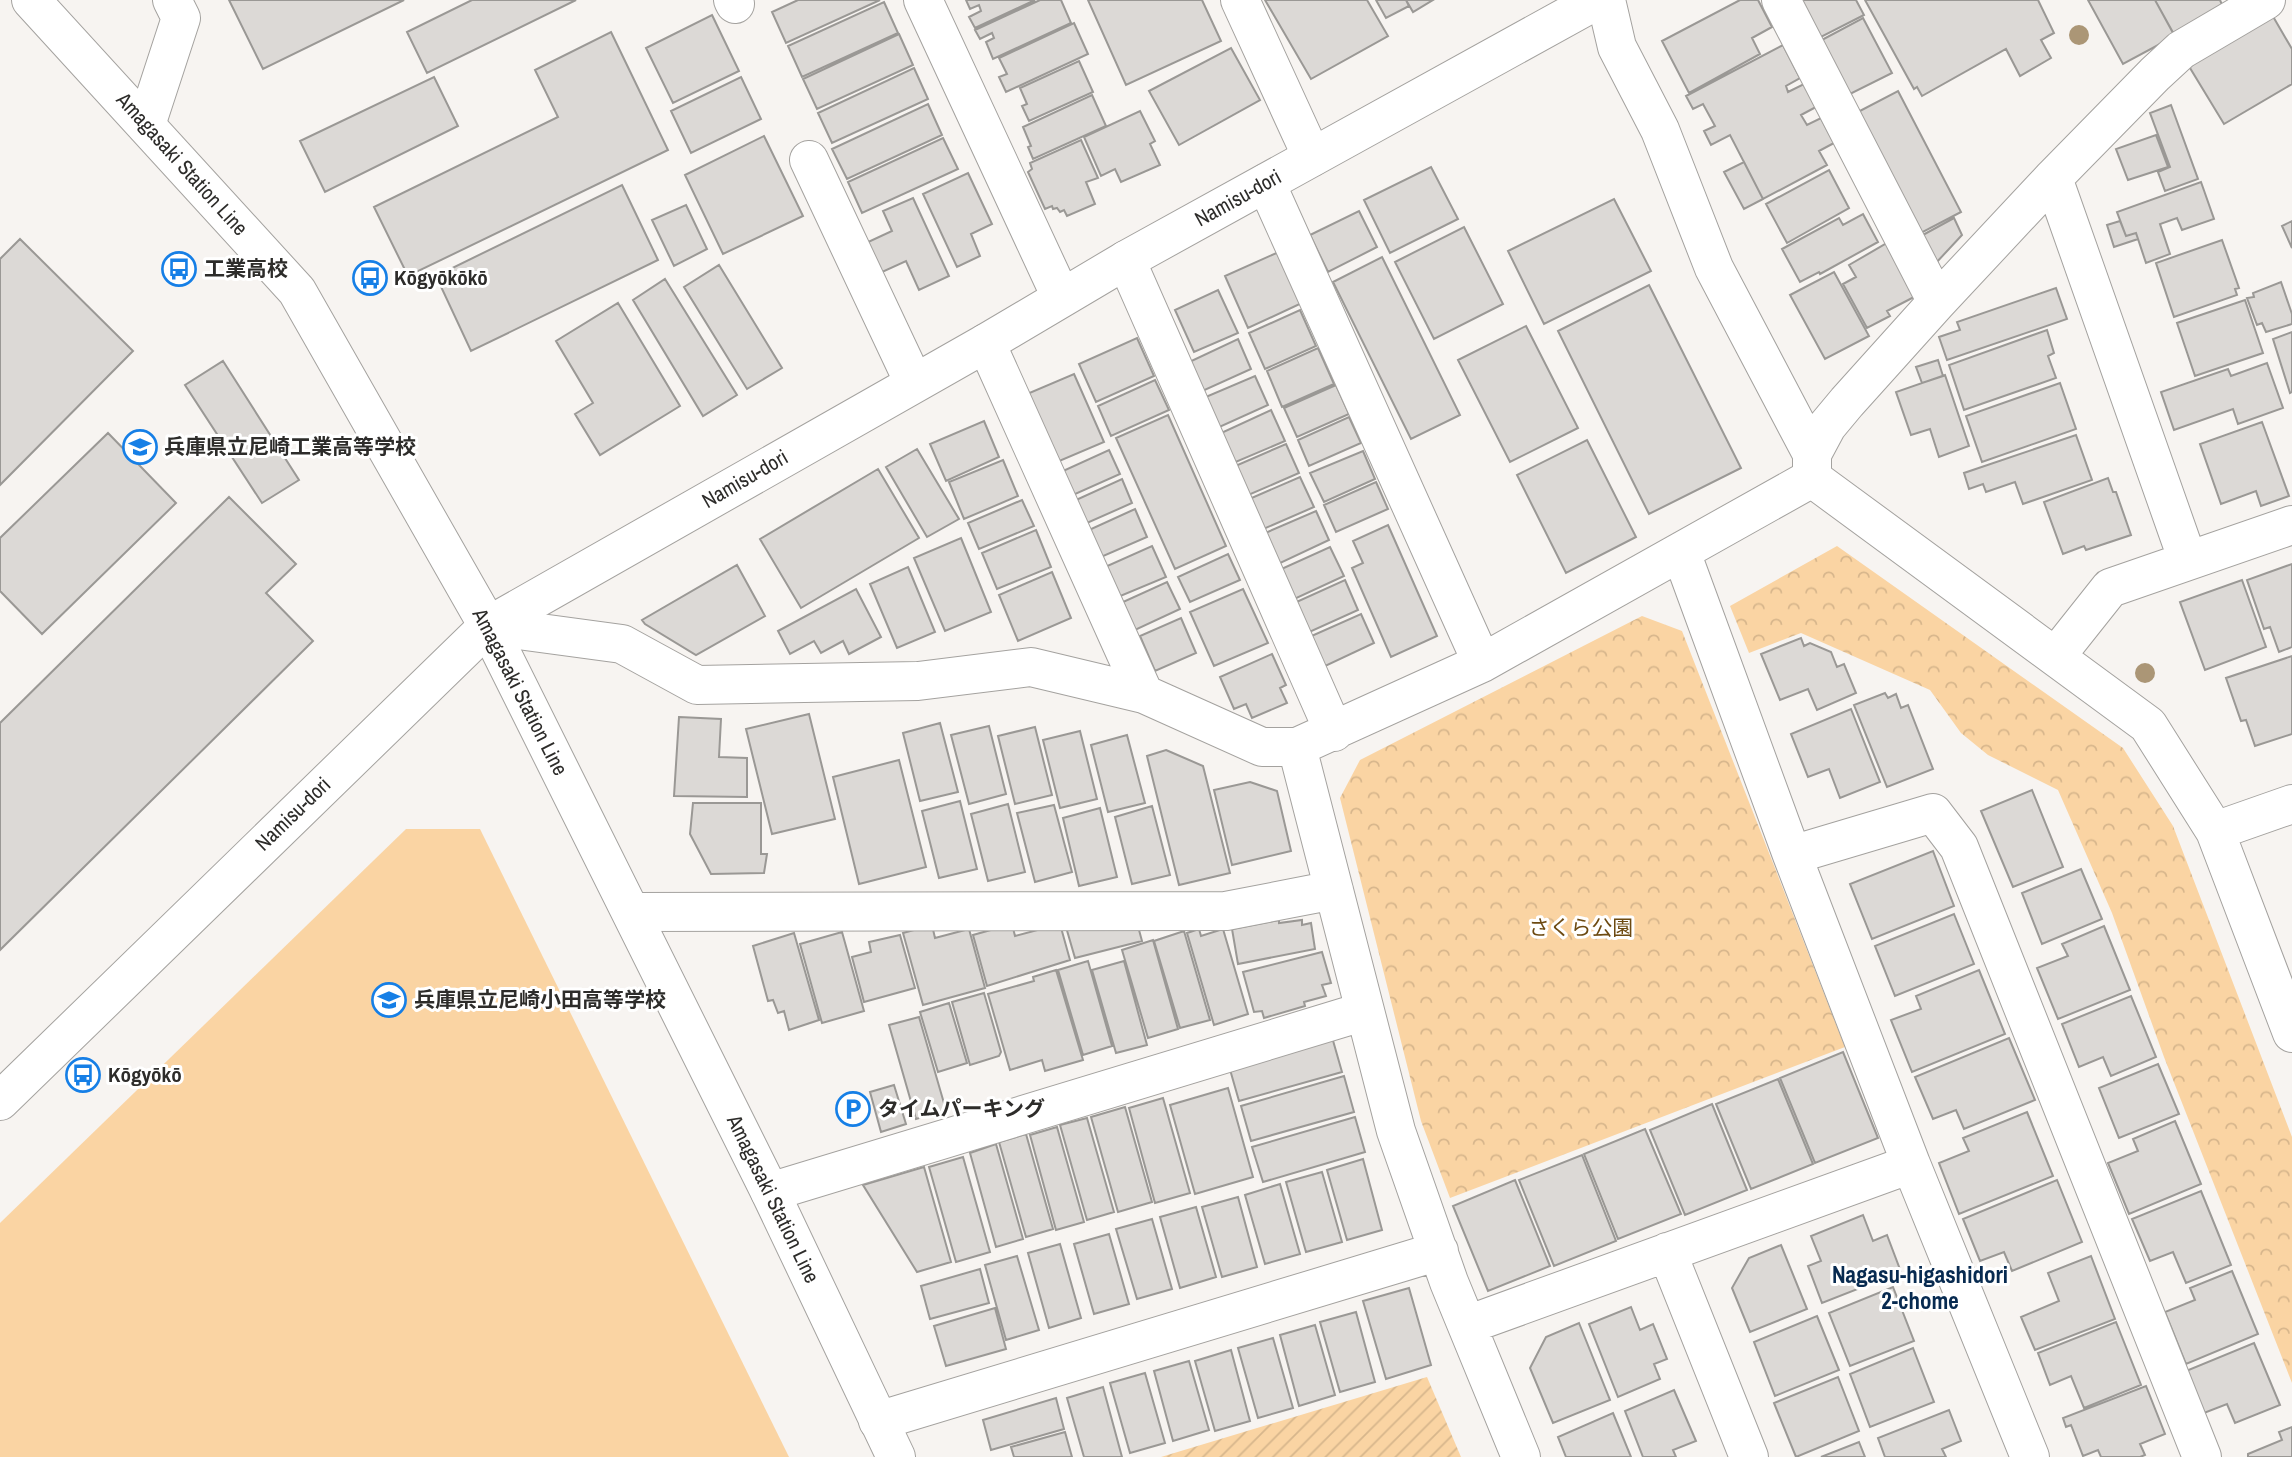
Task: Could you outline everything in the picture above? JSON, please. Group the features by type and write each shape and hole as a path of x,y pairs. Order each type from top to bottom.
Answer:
{"street":[{"name":"Amagasaki Station Line","path":"32,0 297,291 488,626 770,1192 896,1457"},
{"path":"146,125 181,18 172,0"},
{"path":"923,0 1061,297"},
{"path":"1240,0 1312,157"},
{"name":"Namisu-dori","path":"0,1101 488,626 986,343 1126,260 1597,0"},
{"path":"1606,0 1617,47 1660,130 1714,268 1812,466 2148,725 2215,831 2292,1033"},
{"path":"1781,0 1937,302"},
{"path":"488,626 622,644 697,685 918,681 1031,667 1144,694 1262,747 1297,747 1482,663 1681,552 1812,466 1828,426 1840,410 2053,178 2181,50 2266,0"},
{"path":"809,160 915,383"},
{"path":"2053,178 2188,561"},
{"path":"1266,183 1482,663"},
{"path":"1126,260 1334,732"},
{"path":"986,343 1144,694"},
{"path":"2056,656 2110,588 2292,525"},
{"path":"1681,552 1792,855 1911,1164 2030,1457"},
{"path":"1297,747 1396,1131 1467,1325 1521,1457"},
{"path":"2215,831 2292,804"},
{"path":"1792,855 1933,813 1959,848 2202,1457"},
{"path":"632,912 1226,911 1334,890"},
{"path":"770,1192 1365,1011"},
{"path":"1467,1325 1911,1164"},
{"path":"878,1421 1439,1251"},
{"path":"1667,1252 1749,1457"}],"green space":[{"path":"1837,546 2123,748 2173,826 2292,1137 2292,1383 2164,1057 2112,913 2058,790 1988,755 1961,733 1930,690 1801,633 1749,653 1730,606"},
{"name":"さくら公園","path":"1642,616 1682,631 1845,1047 1450,1198 1421,1121 1340,798 1360,760"},
{"name":"兵庫県立尼崎小田高等学校","path":"406,829 480,829 789,1457 0,1457 0,1223"},
{"path":"1427,1377 1461,1457 1161,1457"}],"building":[{"path":"229,0 404,0 263,69"},
{"path":"472,0 576,0 427,73 407,32"},
{"path":"798,0 880,0 786,43 772,12"},
{"path":"966,0 1035,0 975,28 969,17 981,11 979,5 970,9"},
{"path":"1040,0 1061,0 1071,23 993,59 986,42 994,38 992,33 980,39 975,30"},
{"path":"1088,0 1202,0 1221,41 1126,85"},
{"path":"1265,0 1367,0 1388,36 1311,79"},
{"path":"1376,0 1406,0 1409,6 1386,18"},
{"path":"1406,0 1433,0 1413,12"},
{"path":"1740,0 1758,0 1772,27 1752,38 1760,54 1689,93 1662,41"},
{"path":"1797,0 1856,0 1864,15 1817,39"},
{"path":"1865,0 2038,0 2054,33 2041,40 2051,58 2020,76 2006,49 1922,96 1917,87 1914,89"},
{"path":"2088,0 2155,0 2175,36 2123,64"},
{"path":"2155,0 2220,0 2223,7 2173,33"},
{"path":"884,2 898,33 802,77 788,46"},
{"path":"2271,13 2292,49 2292,84 2224,124 2187,63"},
{"path":"712,15 739,71 673,103 646,48"},
{"path":"1863,18 1892,73 1846,96 1818,42"},
{"path":"1074,23 1088,54 1006,92 999,77 1007,74 999,58"},
{"path":"611,32 668,150 408,276 374,207 558,117 535,70"},
{"path":"899,34 913,65 817,109 803,79"},
{"path":"1783,45 1800,78 1786,86 1788,92 1804,84 1816,107 1801,115 1807,125 1821,118 1834,143 1819,151 1827,165 1763,199 1730,135 1711,145 1704,131 1715,126 1703,104 1693,109 1686,96"},
{"path":"1231,48 1260,100 1179,145 1149,91"},
{"path":"1079,61 1093,92 1029,121 1022,106 1027,104 1020,88"},
{"path":"914,68 928,99 832,143 818,113"},
{"path":"434,77 458,126 325,192 300,141"},
{"path":"741,77 761,119 691,153 671,111"},
{"path":"1898,91 1961,212 1919,234 1856,113"},
{"path":"1092,95 1106,126 1033,159 1023,127"},
{"path":"928,104 942,135 847,179 832,149"},
{"path":"2171,105 2198,179 2165,191 2158,172 2170,167 2150,113"},
{"path":"1140,111 1155,141 1150,144 1160,165 1121,182 1115,169 1101,176 1084,137"},
{"path":"2156,135 2168,167 2128,180 2116,149"},
{"path":"764,136 803,216 723,254 685,175"},
{"path":"943,138 958,169 862,213 848,182"},
{"path":"1081,140 1098,178 1086,182 1095,204 1067,216 1064,210 1060,212 1052,206 1045,209 1028,172 1032,169 1030,163"},
{"path":"1744,162 1763,199 1744,209 1724,172"},
{"path":"1431,167 1458,219 1390,253 1364,200"},
{"path":"1829,170 1849,208 1787,243 1766,204"},
{"path":"968,173 992,224 971,234 980,256 957,267 923,194"},
{"path":"2201,182 2214,219 2182,230 2177,218 2160,224 2170,254 2146,263 2136,233 2126,236 2117,212"},
{"path":"622,185 658,260 471,351 436,276"},
{"path":"913,198 949,276 919,290 906,261 880,273 866,243 892,231 883,211"},
{"path":"1614,199 1651,271 1544,324 1508,251"},
{"path":"686,205 707,249 674,266 652,220"},
{"path":"1359,211 1377,247 1328,272 1310,235"},
{"path":"1863,214 1878,242 1800,282 1782,249 1839,218 1843,225"},
{"path":"1954,218 1962,235 1935,264 1921,236"},
{"path":"2120,221 2126,236 2136,233 2138,239 2114,247 2107,225"},
{"path":"2292,221 2292,248 2282,226"},
{"path":"1464,227 1503,304 1434,339 1395,262"},
{"path":"20,239 133,351 0,485 0,259"},
{"path":"2222,240 2239,288 2235,289 2237,295 2174,317 2156,263"},
{"path":"1887,243 1916,296 1887,311 1890,316 1867,328 1843,284 1856,277 1849,265"},
{"path":"1281,251 1304,302 1248,328 1225,276"},
{"path":"1382,257 1460,415 1411,439 1333,282"},
{"path":"719,265 782,368 747,389 684,287"},
{"path":"1834,272 1869,336 1825,359 1790,295"},
{"path":"665,279 737,395 703,416 633,300"},
{"path":"2281,282 2292,314 2292,324 2266,332 2262,323 2257,325 2247,298"},
{"path":"1649,285 1741,468 1649,514 1558,331"},
{"path":"2056,288 2067,319 1947,360 1939,337 1960,330 1957,322"},
{"path":"1218,290 1238,333 1194,352 1175,310"},
{"path":"2245,300 2263,353 2195,376 2177,323"},
{"path":"618,303 680,406 600,455 575,414 593,403 556,341"},
{"path":"1300,310 1316,346 1265,369 1249,333"},
{"path":"1526,326 1578,428 1510,462 1458,360"},
{"path":"2047,330 2054,353 2048,356 2056,378 1964,410 1949,365"},
{"path":"2292,332 2292,392 2290,393 2273,339"},
{"path":"1137,338 1154,376 1096,402 1079,364"},
{"path":"1238,339 1251,369 1198,393 1185,364"},
{"path":"1318,348 1334,384 1282,407 1267,371"},
{"path":"1938,360 1943,376 1922,383 1916,367"},
{"path":"223,361 299,480 262,503 185,385"},
{"path":"2267,363 2283,408 2238,424 2233,409 2174,430 2161,392 2228,369 2231,376"},
{"path":"1074,374 1104,442 1057,462 1027,394"},
{"path":"1945,375 1969,446 1939,457 1930,429 1911,435 1896,392"},
{"path":"1255,376 1268,405 1215,429 1201,399"},
{"path":"1155,380 1169,410 1111,436 1098,406"},
{"path":"2060,383 2076,429 1982,462 1966,416"},
{"path":"1336,385 1349,414 1297,437 1284,408"},
{"path":"1271,410 1285,441 1231,464 1219,434"},
{"path":"1168,415 1226,546 1175,569 1116,438"},
{"path":"1349,417 1361,443 1309,466 1298,440"},
{"path":"984,421 999,457 946,481 930,444"},
{"path":"2262,422 2289,496 2261,506 2256,491 2221,504 2200,444"},
{"path":"108,433 176,503 42,634 0,591 0,538"},
{"path":"2076,435 2092,480 2023,504 2015,482 1986,492 1983,484 1969,489 1964,473"},
{"path":"1587,440 1636,537 1566,573 1517,475"},
{"path":"1286,444 1299,473 1246,496 1233,467"},
{"path":"917,449 959,519 927,537 886,467"},
{"path":"1109,450 1120,474 1073,495 1063,471"},
{"path":"1363,451 1375,479 1324,502 1310,473"},
{"path":"1003,460 1018,496 964,519 949,482"},
{"path":"878,469 919,538 801,608 760,539"},
{"path":"1300,477 1314,507 1261,530 1247,500"},
{"path":"2108,478 2113,492 2116,492 2131,535 2086,550 2084,546 2063,554 2044,502"},
{"path":"1122,479 1132,503 1087,523 1076,500"},
{"path":"1376,482 1388,509 1336,532 1324,505"},
{"path":"229,497 296,564 266,593 313,641 0,950 0,723"},
{"path":"1022,500 1034,526 979,549 968,523"},
{"path":"1135,509 1147,537 1101,557 1089,530"},
{"path":"1316,511 1329,540 1276,565 1263,534"},
{"path":"1388,525 1437,636 1391,657 1352,568 1363,563 1353,541"},
{"path":"1036,530 1051,567 997,589 982,553"},
{"path":"961,538 991,612 945,631 914,558"},
{"path":"1152,546 1166,577 1118,597 1105,567"},
{"path":"1330,547 1344,576 1290,601 1277,571"},
{"path":"1228,554 1240,580 1190,602 1178,577"},
{"path":"2292,564 2292,647 2279,652 2270,627 2264,629 2247,580"},
{"path":"737,565 765,616 696,655 642,620"},
{"path":"908,567 935,632 897,648 870,584"},
{"path":"1052,572 1071,618 1018,641 999,595"},
{"path":"1345,580 1358,610 1305,634 1292,604"},
{"path":"2242,580 2266,647 2205,670 2180,602"},
{"path":"1167,582 1180,609 1135,630 1123,602"},
{"path":"856,589 881,637 849,654 843,641 821,653 814,641 790,654 778,631"},
{"path":"1243,589 1268,643 1214,666 1190,612"},
{"path":"1361,614 1374,643 1321,668 1307,638"},
{"path":"1181,618 1196,653 1155,671 1140,636"},
{"path":"1801,638 1804,646 1810,643 1831,652 1837,667 1844,664 1856,693 1817,710 1808,689 1780,700 1761,654"},
{"path":"1272,654 1286,685 1280,688 1287,703 1252,718 1246,704 1234,709 1220,677"},
{"path":"2292,656 2292,734 2255,746 2246,720 2241,721 2226,678"},
{"path":"1885,693 1888,698 1896,694 1901,708 1908,705 1933,769 1887,787 1854,705"},
{"path":"1851,709 1880,782 1840,798 1829,769 1808,777 1791,734"},
{"path":"809,714 835,819 772,834 746,729"},
{"path":"679,717 721,719 719,757 747,758 747,797 674,796"},
{"path":"940,723 958,792 920,801 903,733"},
{"path":"989,726 1006,794 969,804 951,735"},
{"path":"1035,727 1052,795 1015,804 998,736"},
{"path":"1080,731 1097,799 1060,808 1043,740"},
{"path":"1127,735 1145,803 1108,812 1091,745"},
{"path":"1166,750 1203,766 1230,873 1179,885 1147,756"},
{"path":"899,760 926,867 859,884 833,777"},
{"path":"1250,782 1277,791 1291,851 1232,865 1214,790"},
{"path":"2032,790 2063,867 2013,887 1981,811"},
{"path":"960,801 977,869 939,878 922,811"},
{"path":"693,803 761,803 761,854 767,854 764,873 711,874 690,834"},
{"path":"1008,804 1025,872 988,881 971,814"},
{"path":"1054,805 1072,872 1035,882 1017,813"},
{"path":"1152,806 1170,875 1132,884 1115,817"},
{"path":"1100,808 1117,877 1079,886 1063,818"},
{"path":"1933,851 1954,906 1872,939 1850,884"},
{"path":"2081,869 2102,919 2042,944 2022,893"},
{"path":"1954,914 1974,964 1895,996 1875,946"},
{"path":"1279,920 1279,923 1302,920 1302,925 1311,923 1315,949 1238,964 1232,929"},
{"path":"1012,924 1015,936 1060,924 1070,960 987,986 973,935"},
{"path":"932,925 935,938 969,929 985,988 923,1005 903,933"},
{"path":"2104,926 2130,990 2058,1019 2037,968 2068,956 2062,944"},
{"path":"1066,927 1139,930 1142,941 1075,958"},
{"path":"1199,929 1201,936 1223,929 1248,1014 1214,1025 1187,933"},
{"path":"1184,931 1210,1020 1180,1028 1154,941"},
{"path":"842,932 864,1011 822,1023 800,944"},
{"path":"794,933 819,1020 789,1030 784,1011 778,1013 773,1000 768,1001 753,946"},
{"path":"900,935 915,988 864,1002 852,957 871,952 869,942"},
{"path":"1153,940 1178,1029 1148,1038 1122,950"},
{"path":"1322,952 1331,983 1322,985 1326,996 1304,1002 1305,1006 1264,1018 1262,1011 1254,1012 1243,972"},
{"path":"1088,961 1112,1046 1083,1055 1058,970"},
{"path":"1124,961 1147,1045 1116,1053 1092,970"},
{"path":"1056,970 1083,1060 1045,1071 1042,1060 1010,1070 988,994 1034,981 1033,977"},
{"path":"1979,970 2005,1034 1912,1072 1891,1020 1921,1009 1916,996"},
{"path":"984,993 1001,1052 999,1056 970,1065 952,1002"},
{"path":"2131,996 2156,1057 2111,1076 2103,1057 2079,1067 2062,1024"},
{"path":"949,1003 967,1063 938,1072 920,1012"},
{"path":"919,1017 946,1110 916,1119 889,1025"},
{"path":"1332,1037 1342,1072 1239,1101 1229,1066"},
{"path":"2009,1038 2035,1100 1964,1129 1956,1110 1933,1119 1915,1077"},
{"path":"1843,1052 1878,1138 1815,1163 1780,1078"},
{"path":"2158,1064 2179,1114 2119,1138 2099,1088"},
{"path":"1344,1076 1354,1112 1251,1141 1241,1106"},
{"path":"1778,1079 1813,1164 1751,1189 1716,1104"},
{"path":"894,1085 906,1124 881,1132 870,1092"},
{"path":"1228,1088 1253,1177 1195,1194 1170,1105"},
{"path":"1163,1098 1190,1193 1155,1203 1129,1108"},
{"path":"1712,1104 1747,1190 1685,1215 1650,1130"},
{"path":"1125,1107 1152,1202 1118,1212 1091,1117"},
{"path":"2027,1112 2053,1176 1959,1214 1939,1163 1969,1151 1963,1138"},
{"path":"1355,1117 1365,1152 1263,1182 1252,1147"},
{"path":"1087,1118 1114,1212 1087,1220 1060,1125"},
{"path":"2175,1121 2201,1184 2129,1214 2108,1163 2138,1151 2133,1139"},
{"path":"1057,1127 1084,1222 1056,1230 1030,1135"},
{"path":"1645,1129 1681,1214 1618,1239 1584,1154"},
{"path":"1026,1134 1053,1229 1026,1237 999,1142"},
{"path":"996,1144 1023,1239 996,1247 970,1153"},
{"path":"1582,1155 1616,1241 1554,1266 1519,1180"},
{"path":"963,1157 990,1252 956,1262 929,1167"},
{"path":"1363,1159 1382,1230 1347,1240 1327,1170"},
{"path":"924,1167 951,1262 917,1272 863,1185"},
{"path":"1322,1172 1342,1242 1306,1252 1286,1182"},
{"path":"1515,1180 1550,1266 1488,1291 1453,1206"},
{"path":"2057,1180 2082,1242 2012,1271 2004,1252 1980,1261 1963,1219"},
{"path":"1280,1184 1300,1254 1265,1264 1245,1195"},
{"path":"2201,1191 2231,1265 2186,1283 2173,1252 2150,1261 2132,1219"},
{"path":"1238,1197 1257,1267 1222,1277 1202,1207"},
{"path":"1196,1207 1216,1277 1180,1288 1160,1217"},
{"path":"1863,1215 1873,1241 1887,1235 1901,1272 1822,1303 1808,1266 1821,1261 1811,1236"},
{"path":"1152,1219 1172,1289 1137,1299 1116,1229"},
{"path":"1109,1234 1129,1304 1094,1314 1074,1244"},
{"path":"1060,1244 1081,1318 1049,1328 1028,1253"},
{"path":"1781,1245 1807,1309 1750,1332 1732,1288 1749,1258"},
{"path":"1017,1256 1039,1330 1006,1340 985,1265"},
{"path":"2091,1256 2115,1319 2035,1350 2021,1317 2059,1301 2048,1273"},
{"path":"980,1269 989,1303 930,1319 921,1286"},
{"path":"2232,1271 2258,1334 2186,1364 2165,1312 2195,1300 2190,1288"},
{"path":"1893,1287 1914,1341 1850,1366 1829,1313"},
{"path":"1409,1288 1431,1365 1386,1379 1363,1301"},
{"path":"1631,1307 1640,1330 1653,1324 1667,1359 1654,1364 1660,1379 1618,1397 1589,1324"},
{"path":"995,1308 1006,1349 946,1366 934,1326"},
{"path":"1356,1312 1375,1382 1340,1392 1320,1322"},
{"path":"1817,1316 1839,1370 1775,1396 1754,1342"},
{"path":"2116,1322 2141,1385 2084,1408 2071,1376 2050,1385 2038,1353"},
{"path":"1579,1323 1610,1400 1553,1423 1530,1368 1546,1337"},
{"path":"1315,1325 1335,1395 1299,1406 1280,1335"},
{"path":"1273,1338 1293,1408 1258,1418 1238,1348"},
{"path":"2254,1343 2280,1405 2235,1423 2227,1404 2204,1413 2186,1371"},
{"path":"1913,1348 1934,1402 1870,1427 1850,1374"},
{"path":"1231,1350 1250,1421 1215,1431 1195,1361"},
{"path":"1189,1361 1209,1430 1173,1441 1154,1371"},
{"path":"1145,1373 1165,1443 1130,1453 1110,1383"},
{"path":"1838,1377 1859,1431 1796,1457 1774,1403"},
{"path":"2146,1386 2165,1434 2140,1444 2145,1455 2140,1457 2101,1457 2098,1450 2083,1456 2071,1425 2066,1427 2063,1418"},
{"path":"1103,1387 1122,1457 1084,1457 1067,1398"},
{"path":"1674,1390 1696,1441 1673,1450 1676,1457 1643,1457 1625,1411"},
{"path":"1056,1398 1064,1429 991,1450 983,1420"},
{"path":"1949,1410 1961,1441 1942,1449 1946,1457 1885,1457 1878,1438"},
{"path":"1613,1413 1631,1457 1566,1457 1558,1437"},
{"path":"2292,1427 2292,1457 2248,1457 2248,1454 2282,1440 2279,1432"},
{"path":"1065,1432 1072,1457 1014,1457 1011,1447"},
{"path":"1859,1442 1865,1457 1821,1457"}],"place":[{"name":"工業高校","path":"179,269"},
{"name":"Kōgyōkōkō","path":"370,278"},
{"name":"兵庫県立尼崎工業高等学校","path":"140,447"},
{"name":"兵庫県立尼崎小田高等学校","path":"389,1000"},
{"name":"Kōgyōkō","path":"83,1075"},
{"name":"タイムパーキング","path":"853,1109"}],"district":[{"name":"Nagasu-higashidori 2-chome","path":"1920,1288"}]}
